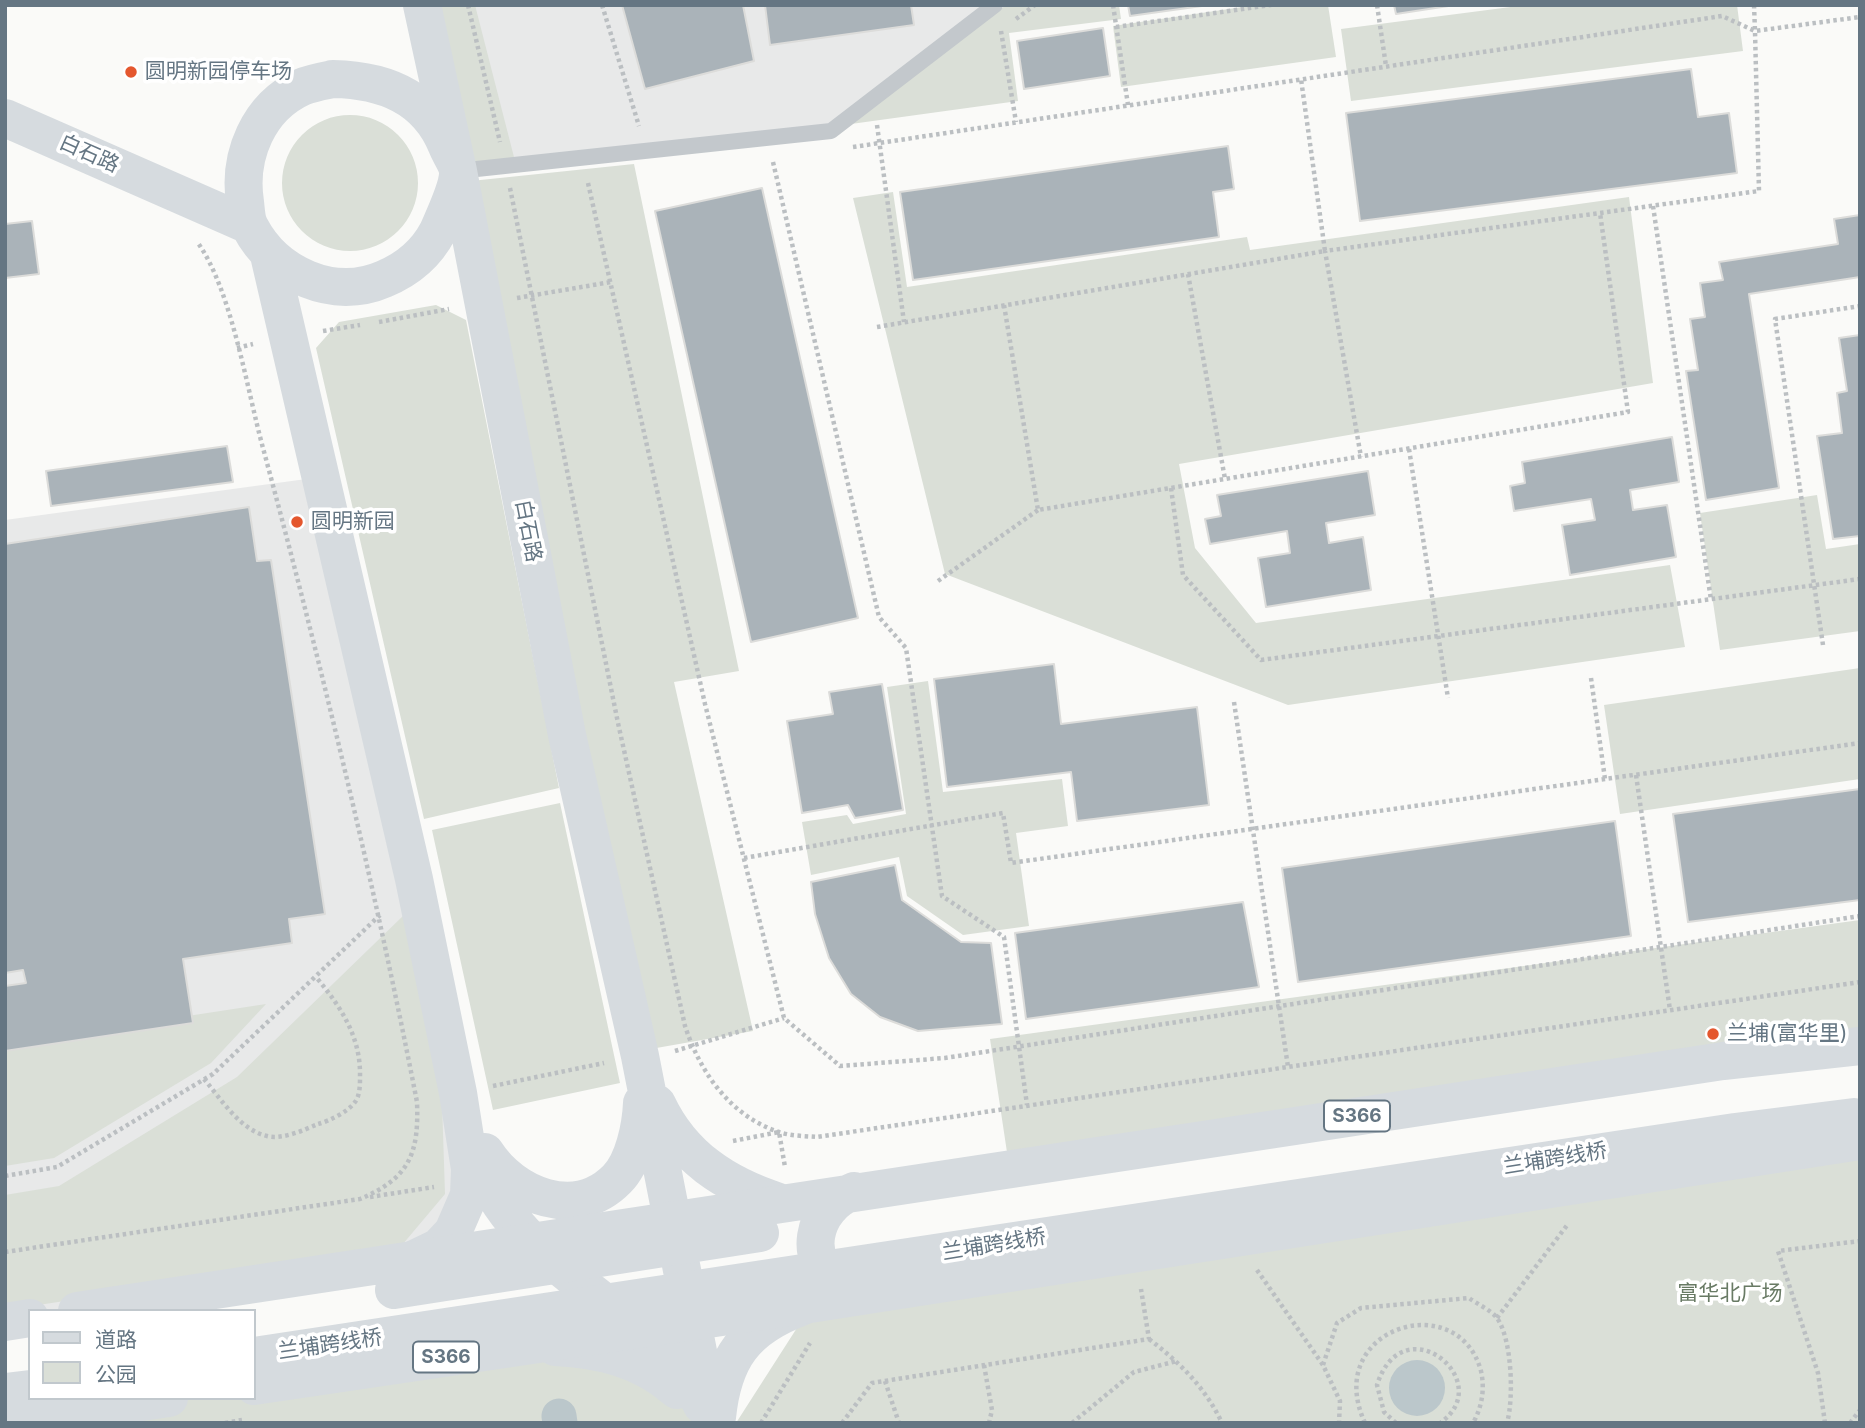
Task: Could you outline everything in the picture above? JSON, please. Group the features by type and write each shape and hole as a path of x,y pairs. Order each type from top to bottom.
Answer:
{"main road":[{"name":"白石路","path":"422,5 458,172 567,735 640,1056"},
{"path":"259,240 299,277 334,287 371,285 404,271 431,245 447,212 458,172 442,133 423,109 396,90 376,83 333,79 301,88 271,109 249,144 242,186 259,240 290,337 414,879 458,1093 470,1170 469,1195 453,1232 439,1247 398,1262 404,1270 421,1280 435,1302 434,1327 428,1340 416,1354 398,1364"},
{"name":"白石路","path":"5,118 259,240"},
{"name":"S366","path":"90,1309 779,1202 1723,1061 1860,1046"},
{"path":"458,1093 480,1145 507,1178 542,1198 584,1199 601,1192 619,1177 630,1157 641,1114 640,1056"},
{"path":"640,1056 660,1161 664,1220 659,1299 681,1370 712,1423"},
{"path":"640,1056 653,1097 679,1140 717,1176 743,1191 779,1202"},
{"path":"256,1311 1104,1177 1860,1069"},
{"path":"458,1093 476,1157 492,1194 508,1219 530,1241 659,1299"},
{"name":"兰埔跨线桥","path":"256,1356 1735,1132 1860,1116"},
{"name":"S366","path":"256,1386 549,1342 659,1299 813,1319 871,1294 1860,1141"},
{"path":"854,1191 839,1198 823,1218 815,1240 816,1258 824,1275 832,1282 853,1292 871,1294"},
{"path":"659,1299 697,1243 719,1227 779,1202"},
{"path":"579,1234 610,1237 630,1245 659,1299 712,1423"},
{"path":"712,1423 719,1389 730,1360 746,1339 780,1314 813,1319"},
{"path":"5,1322 28,1318"},
{"path":"5,1348 28,1345"},
{"path":"511,1348 576,1348 627,1359 670,1383 684,1395 703,1423"},
{"path":"5,1392 28,1389"},
{"path":"5,1422 155,1400"}],"lane":[{"path":"458,172 831,131 995,5"}],"path":[{"path":"468,5 506,166 618,723 685,1026 697,1061 719,1092 749,1116 779,1132 817,1137 1860,982"},
{"path":"602,5 646,151"},
{"path":"991,38 1035,5"},
{"path":"1113,5 1128,105"},
{"path":"1116,27 1271,5"},
{"path":"1377,5 1386,66"},
{"path":"877,327 1325,251 1759,191 1754,5"},
{"path":"846,148 1722,16 1755,31 1860,17"},
{"path":"1001,30 1016,122"},
{"path":"1301,79 1325,251 1361,457"},
{"path":"887,115 876,123 904,322"},
{"path":"767,137 879,617 906,648 942,896 1004,937 1027,1106"},
{"path":"582,158 705,704 784,1018 840,1066 945,1058 1860,916"},
{"path":"1653,206 1711,600"},
{"path":"938,581 1038,510 1628,412 1600,214"},
{"path":"5,1252 360,1199 382,1190 401,1175 412,1155 418,1129 416,1102 379,916 300,586 215,273 206,255 190,235"},
{"path":"1188,274 1225,479"},
{"path":"237,348 611,282"},
{"path":"1004,305 1038,510"},
{"path":"1823,645 1775,319 1860,306"},
{"path":"1409,449 1448,698"},
{"path":"1171,488 1184,575 1261,660 1860,579"},
{"path":"1591,678 1605,779"},
{"path":"1234,702 1288,1067"},
{"path":"744,858 1003,813 1011,863 1860,743"},
{"path":"1636,775 1670,1010"},
{"path":"5,1176 57,1167 204,1079 316,977 414,879"},
{"path":"204,1079 242,1122 267,1136 296,1133 327,1121 355,1102 360,1086 361,1059 355,1037 339,1004 316,977"},
{"path":"1497,1318 1572,1218"},
{"path":"1825,1423 1818,1373 1778,1251 1860,1241"},
{"path":"1254,1267 1323,1365 1340,1401 1339,1423"},
{"path":"1140,1284 1149,1339 1177,1361 1210,1397 1222,1423"},
{"path":"1323,1365 1337,1324 1361,1308 1469,1298 1497,1318 1511,1364 1512,1406 1507,1423"},
{"path":"761,1423 813,1319"},
{"path":"1365,1423 1357,1405 1354,1383 1360,1362 1373,1344 1391,1331 1411,1325 1431,1326 1450,1332 1466,1345 1478,1362 1483,1382 1482,1402 1473,1423"},
{"path":"842,1423 872,1383 1149,1339"},
{"path":"1396,1423 1384,1412 1377,1385 1390,1360 1415,1349 1440,1355 1456,1374 1457,1400 1452,1411 1440,1423"},
{"path":"1072,1423 1135,1372 1177,1361"},
{"path":"984,1366 992,1410 989,1423"},
{"path":"885,1381 899,1423"},
{"path":"1850,1423 1860,1410"}],"shaded area":[{"path":"422,5 994,5 831,131 458,171"},
{"path":"321,477 470,1169 438,1247 84,1309 28,1309 28,1312 5,1321 5,520"},
{"path":"1417,1360 1428,1362 1437,1368 1443,1377 1443,1399 1437,1408 1428,1414 1417,1416 1406,1414 1397,1408 1391,1399 1389,1388 1391,1377 1397,1368 1406,1362"}],"green space":[{"path":"426,5 475,5 515,161 461,167"},
{"path":"1006,5 1119,5 1121,19 1009,33 1018,101 851,124"},
{"path":"1256,5 1328,5 1336,57 1121,87 1113,26"},
{"path":"1526,5 1737,5 1743,51 1351,101 1341,29"},
{"path":"350,115 376,121 398,135 412,157 418,183 412,209 398,231 376,245 350,251 324,245 302,231 288,209 282,183 288,157 302,135 324,121"},
{"path":"634,164 739,671 674,682 753,1031 645,1050 471,181"},
{"path":"893,192 907,287 1247,237 1250,250 1629,197 1653,383 1179,464 1195,548 1256,623 1670,565 1685,647 1288,705 945,574 853,198"},
{"path":"436,305 466,320 559,788 424,819 316,348 339,322"},
{"path":"1817,495 1826,549 1860,544 1860,631 1720,650 1700,513"},
{"path":"1860,668 1860,779 1620,814 1604,705"},
{"path":"928,681 943,792 1062,779 1068,826 1016,833 1029,926 963,935 907,896 899,857 811,875 802,822 847,815 853,824 906,814 887,687"},
{"path":"560,803 620,1083 493,1110 432,830"},
{"path":"404,915 442,1102 445,1194 397,1251 5,1310 5,1195 59,1186 237,1077"},
{"path":"1860,920 1860,1036 1008,1159 990,1039"},
{"path":"266,1004 211,1063 54,1158 5,1166 5,1044"},
{"name":"富华北广场","path":"1860,1144 1860,1423 736,1423 811,1306"},
{"path":"613,1333 701,1423 20,1423 169,1400 256,1400 256,1398"}],"building":[{"path":"622,5 743,5 754,61 645,89"},
{"path":"765,5 911,5 914,25 770,45"},
{"path":"1128,5 1209,5 1130,16"},
{"path":"1394,5 1455,5 1396,14"},
{"path":"1103,28 1110,76 1024,89 1017,41"},
{"path":"1691,69 1698,117 1729,113 1737,173 1360,221 1346,113"},
{"path":"1228,146 1234,189 1213,192 1219,237 913,280 900,192"},
{"path":"762,188 858,618 751,642 655,211"},
{"path":"1860,215 1860,277 1749,294 1779,488 1706,500 1686,371 1698,370 1690,319 1705,317 1700,283 1723,280 1719,262 1838,244 1834,219"},
{"path":"32,221 39,274 5,278 5,224"},
{"path":"1860,335 1860,536 1833,539 1817,436 1842,433 1837,393 1847,391 1839,338"},
{"path":"1672,437 1679,482 1630,490 1633,510 1667,505 1676,557 1570,575 1562,525 1595,520 1591,499 1514,511 1510,486 1525,483 1522,462"},
{"path":"227,446 233,482 51,506 46,471"},
{"path":"1368,471 1375,515 1326,523 1329,543 1363,537 1371,590 1266,607 1258,558 1290,553 1287,531 1210,544 1205,519 1221,516 1217,495"},
{"path":"249,507 257,561 271,560 325,914 289,919 292,943 183,959 193,1023 5,1051 5,986 26,983 23,970 5,973 5,544"},
{"path":"1054,664 1061,724 1197,707 1209,805 1077,821 1071,772 947,787 934,679"},
{"path":"882,684 903,810 855,818 848,805 802,813 787,721 833,714 829,692"},
{"path":"1860,789 1860,900 1688,922 1673,814"},
{"path":"1615,821 1631,936 1298,982 1282,868"},
{"path":"895,865 902,900 961,942 991,943 1002,1024 918,1031 880,1017 851,994 829,958 815,914 811,882"},
{"path":"1243,902 1259,987 1026,1019 1015,933"}],"waterway":[{"path":"559,1416 560,1423"}],"place":[{"name":"圆明新园停车场","path":"131,72"},
{"name":"圆明新园","path":"297,522"},
{"name":"兰埔(富华里)","path":"1713,1034"}]}
